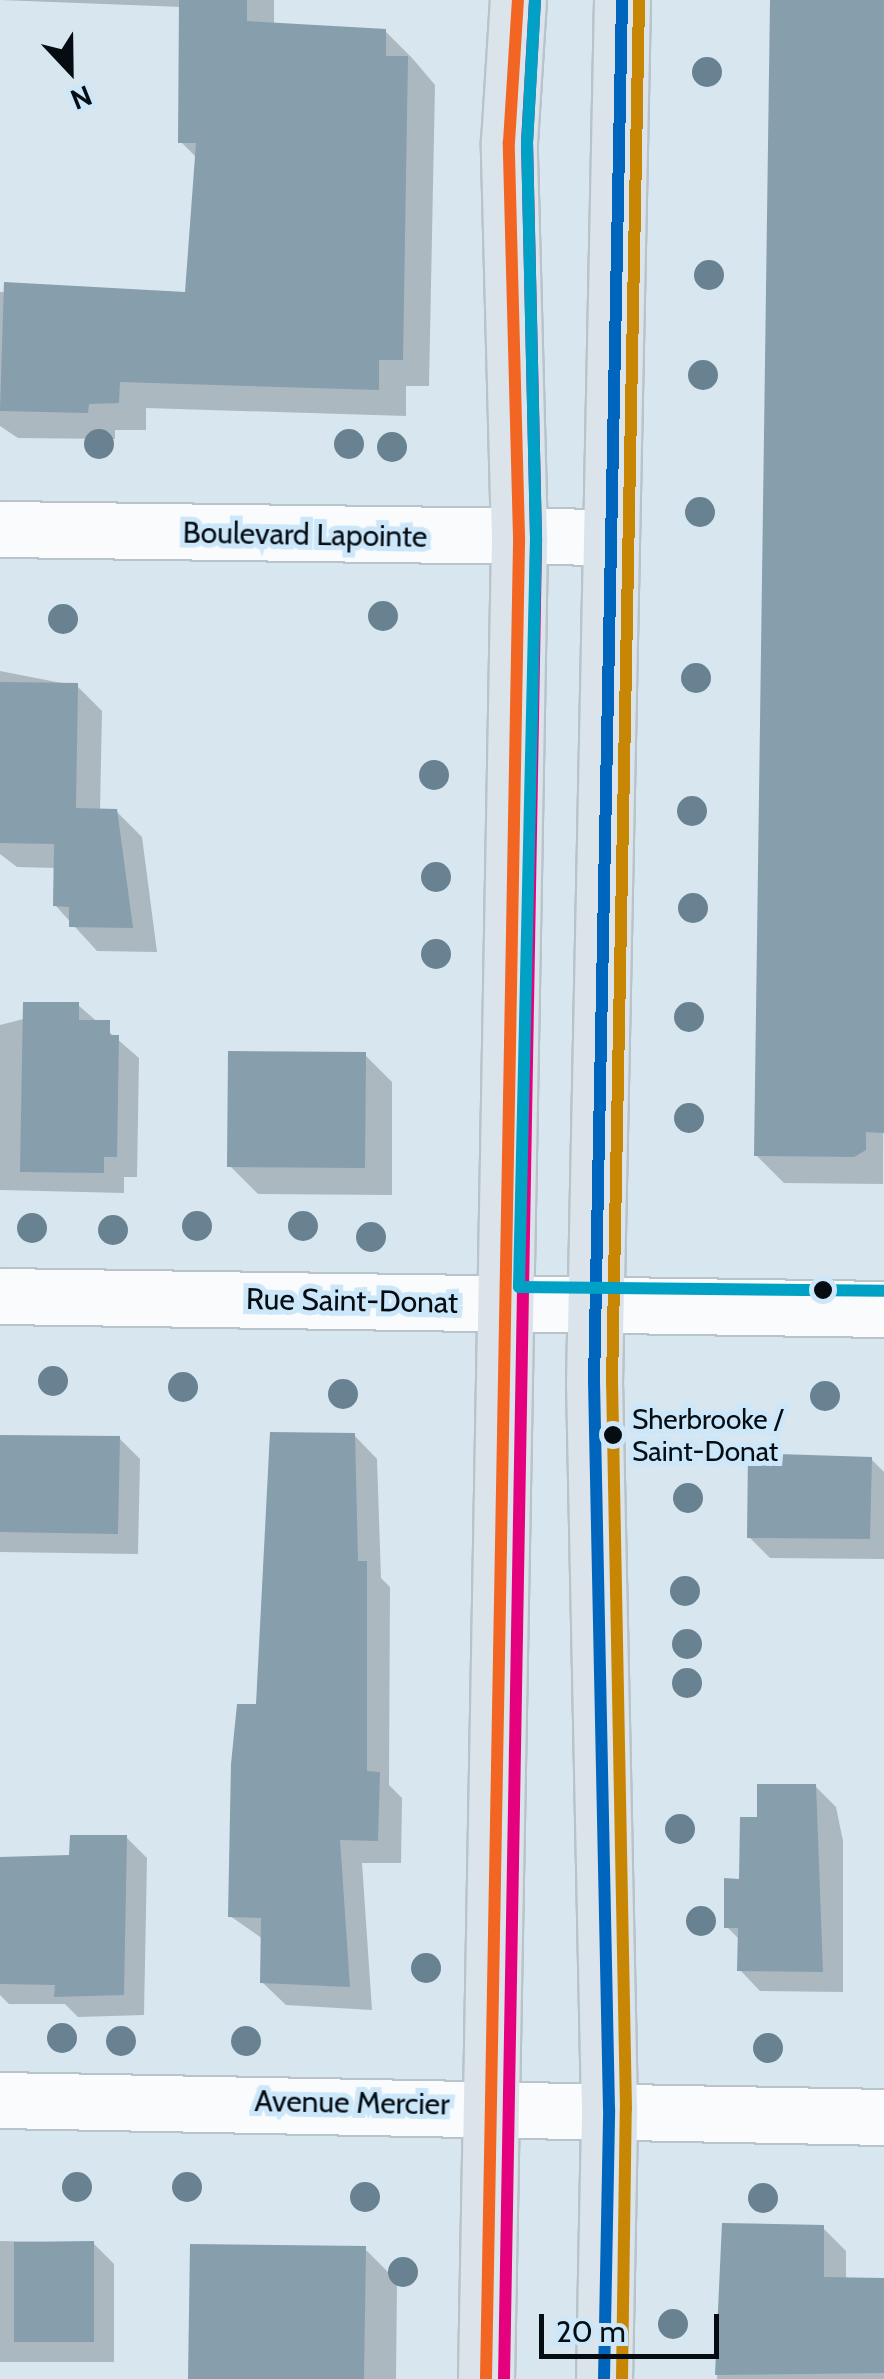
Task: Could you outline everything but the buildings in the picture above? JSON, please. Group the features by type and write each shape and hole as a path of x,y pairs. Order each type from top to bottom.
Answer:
{"main road":[{"path":"486,2379 484,2105 519,538 509,142 518,0"},
{"path":"604,2379 609,2109 596,1308 622,0"}],"street":[{"name":"Boulevard Lapointe","path":"0,529 611,537"},
{"name":"Rue Saint-Donat","path":"0,1296 884,1310"},
{"name":"Avenue Mercier","path":"0,2100 484,2105 884,2116"}],"transit line":[{"path":"486,2379 519,537 509,142 518,0"},
{"path":"604,2379 609,2109 594,1383 622,0"},
{"path":"622,2379 626,2109 612,1383 639,0"},
{"path":"504,2379 536,537 527,142 535,1"},
{"path":"535,1 527,142 536,537 519,1287 884,1291"}],"place":[{"name":"Sherbrooke / Saint-Donat","path":"613,1435"}]}
